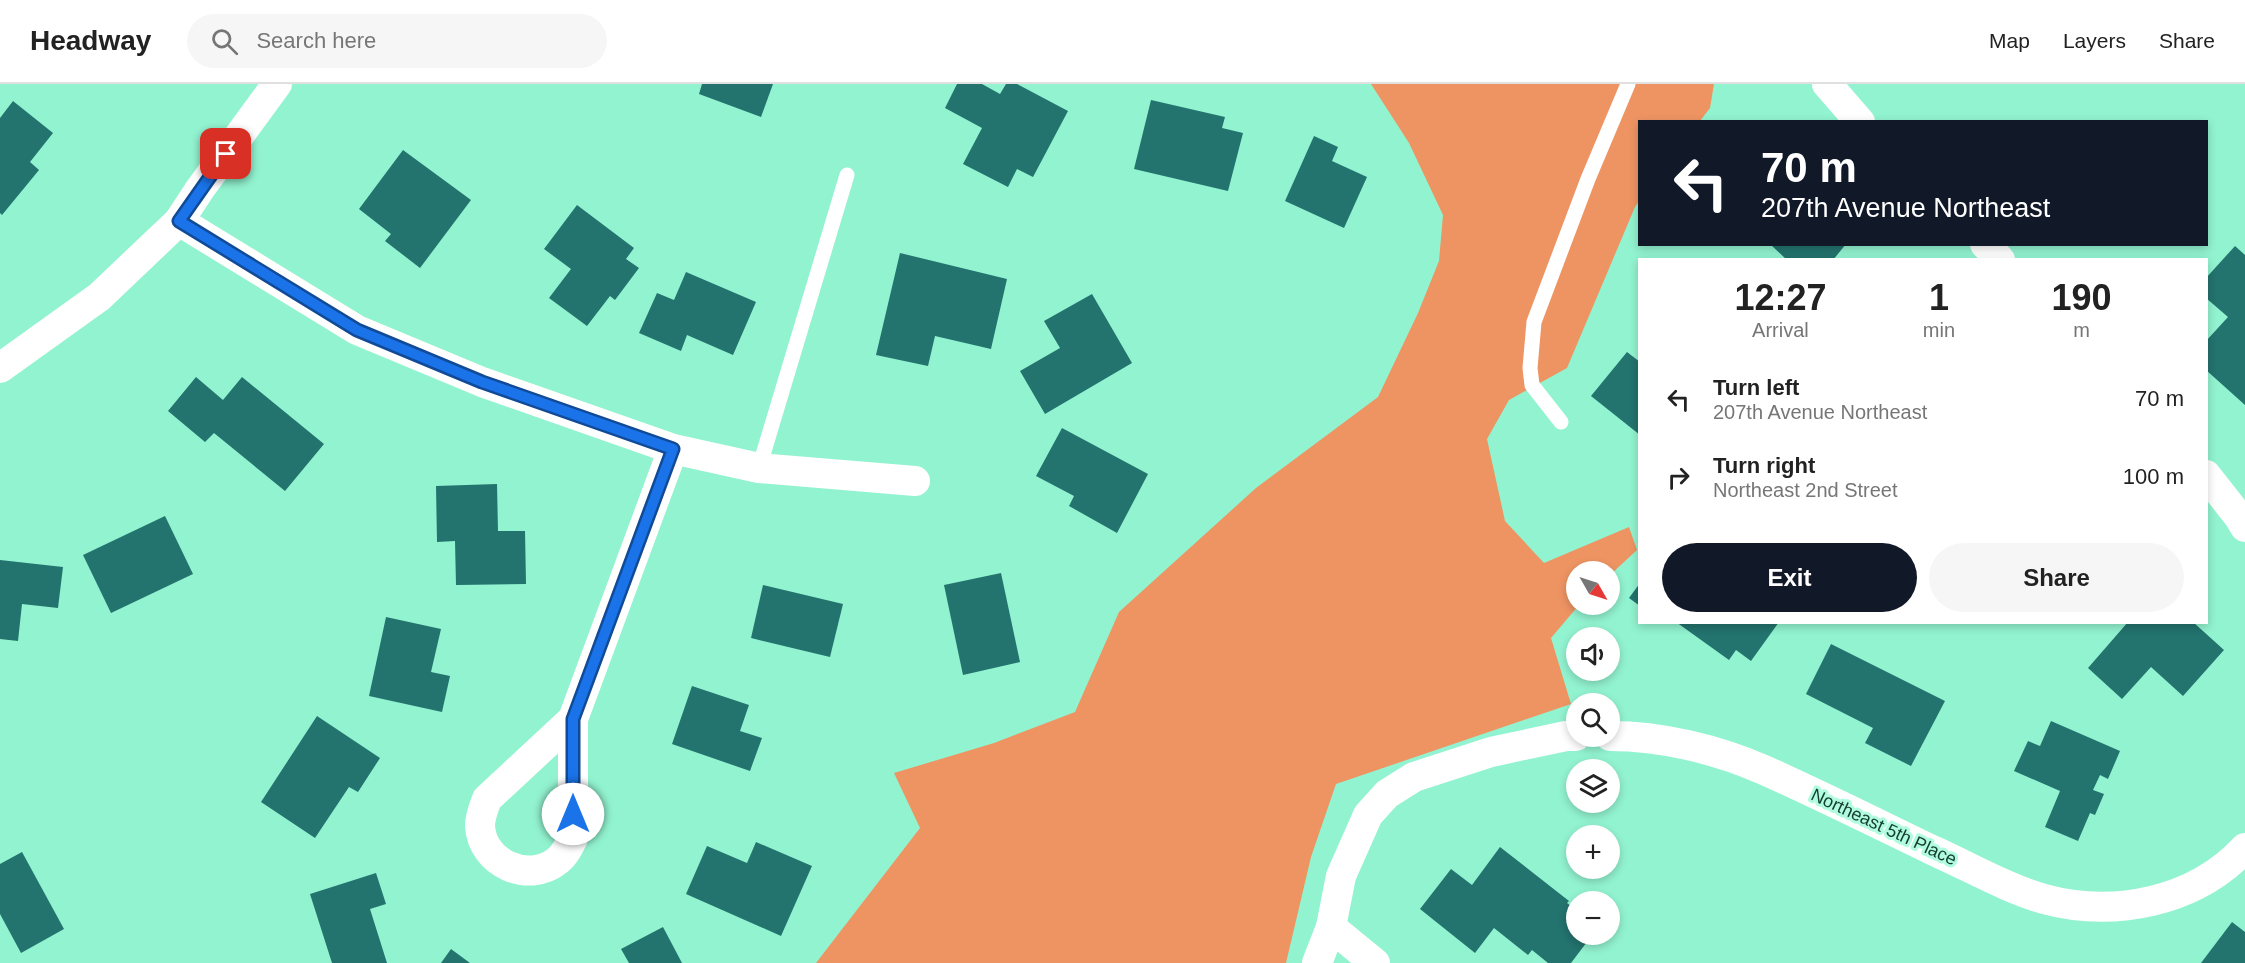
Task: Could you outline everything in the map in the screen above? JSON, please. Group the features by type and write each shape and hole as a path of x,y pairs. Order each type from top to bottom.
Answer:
{"street":[{"path":"0,368 99,297 179,221 277,84"},
{"path":"1827,84 1858,120"},
{"path":"179,221 357,330 482,382 673,449 759,468 915,481"},
{"path":"1987,246 1998,258"},
{"path":"573,719 487,798 480,826 484,841 491,853 502,863 515,869 529,871 544,868 567,851 573,838 573,719 673,449"},
{"path":"2208,477 2245,527"},
{"path":"1317,963 1331,927 1341,876 1368,815 1387,794 1414,777 1491,752 1566,736"},
{"name":"Northeast 5th Place","path":"1620,736 1633,736 1704,748 1762,769 1991,877 2043,898 2082,906 2126,907 2193,888 2235,859 2245,848"},
{"path":"1331,927 1376,963"}],"lane":[{"path":"1561,422 1533,386 1530,368 1534,322 1588,179 1628,84"},
{"path":"759,468 847,175"}],"shaded area":[{"path":"1371,84 1714,84 1710,108 1701,120 1638,120 1638,202 1567,368 1509,400 1487,439 1505,521 1544,563 1629,527 1637,550 1620,566 1620,561 1566,561 1566,615 1571,615 1551,638 1568,693 1566,706 1336,784 1311,857 1286,963 816,963 920,828 894,773 994,743 1075,712 1119,612 1256,488 1378,397 1418,313 1439,261 1443,215 1409,143"}],"building":[{"path":"702,84 773,84 761,117 699,94"},
{"path":"957,84 982,84 1000,94 1006,84 1017,84 1068,111 1033,177 1017,169 1008,187 963,164 982,128 945,108"},
{"path":"1151,100 1225,117 1222,128 1243,133 1228,191 1134,169"},
{"path":"13,101 53,133 30,162 39,170 2,215 0,213 0,118"},
{"path":"1314,136 1338,147 1332,161 1367,177 1344,228 1285,201"},
{"path":"403,150 471,200 420,268 385,241 391,234 359,209"},
{"path":"577,205 634,248 626,259 639,268 615,300 610,296 587,326 549,298 571,269 544,249"},
{"path":"1772,246 1844,246 1835,258 1785,258"},
{"path":"2235,246 2245,255 2245,405 2208,372 2208,339 2228,317 2208,300 2208,276"},
{"path":"900,253 1007,279 991,349 935,336 928,366 876,355"},
{"path":"686,272 756,302 733,355 687,335 681,351 639,333 657,293 674,300"},
{"path":"1092,294 1132,363 1045,414 1020,371 1060,348 1044,321"},
{"path":"1627,352 1638,360 1638,433 1591,396"},
{"path":"196,377 223,400 242,377 324,444 285,491 214,433 205,442 168,411"},
{"path":"1062,428 1148,474 1117,533 1069,506 1074,496 1036,476"},
{"path":"497,484 498,531 525,531 526,584 456,585 455,541 437,542 436,486"},
{"path":"165,516 193,574 111,613 83,555"},
{"path":"0,560 63,567 58,608 22,604 18,641 0,639"},
{"path":"1001,573 1020,662 963,675 944,585"},
{"path":"763,585 843,604 830,657 751,638"},
{"path":"1638,586 1638,605 1629,598"},
{"path":"386,617 441,629 431,672 450,676 442,712 369,696"},
{"path":"1679,624 1778,624 1751,661 1736,650 1729,660"},
{"path":"2126,624 2195,624 2224,650 2183,696 2151,667 2122,699 2088,668"},
{"path":"1831,644 1945,701 1911,766 1865,743 1873,728 1806,694"},
{"path":"692,686 749,705 740,731 762,738 750,771 672,744"},
{"path":"317,716 380,758 358,792 349,787 315,838 261,802"},
{"path":"2051,721 2120,751 2108,779 2100,775 2093,790 2104,794 2095,815 2090,813 2078,841 2045,827 2060,791 2014,771 2028,741 2040,746"},
{"path":"756,842 812,866 781,936 686,894 707,846 747,863"},
{"path":"1500,847 1566,899 1566,945 1585,945 1571,963 1548,963 1532,950 1528,955 1494,928 1475,953 1420,909 1451,869 1472,885"},
{"path":"22,852 64,929 21,953 0,914 0,864"},
{"path":"376,873 386,904 370,909 387,963 332,963 310,894"},
{"path":"2232,922 2245,932 2245,963 2201,963"},
{"path":"663,927 682,963 629,963 621,949"},
{"path":"451,949 470,963 441,963"}],"route":[{"path":"226,154 179,221 357,330 482,382 673,449 573,719 573,814"}]}
